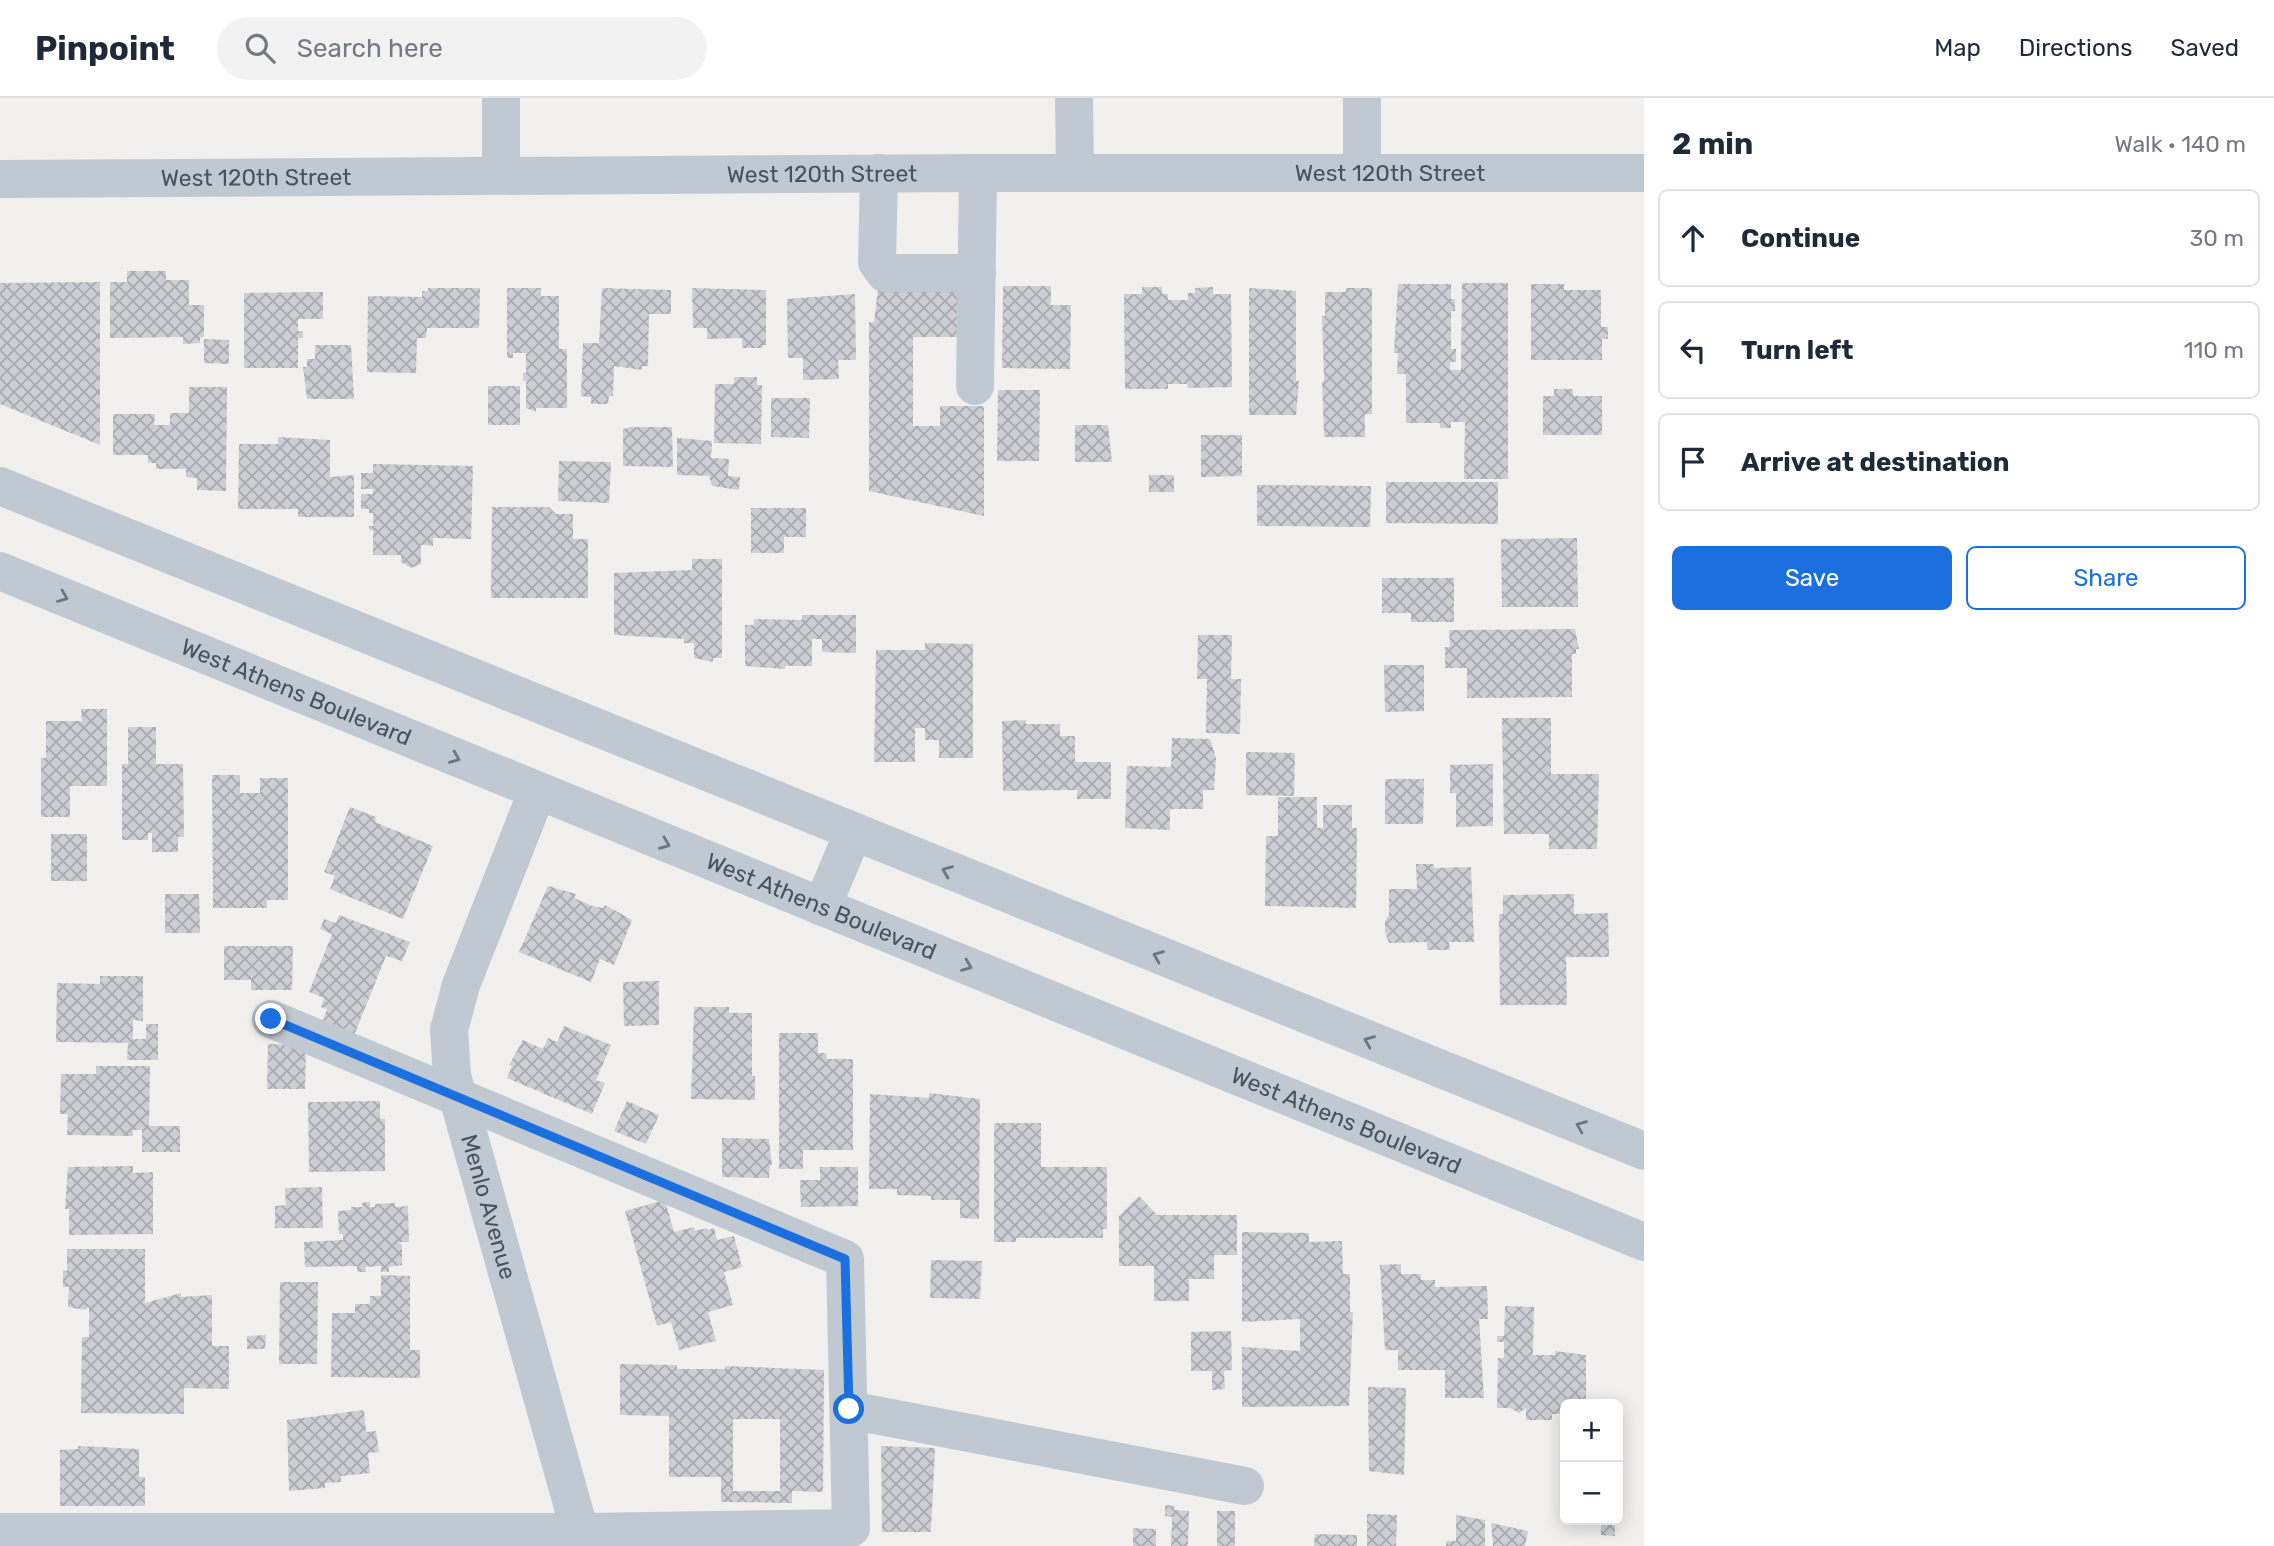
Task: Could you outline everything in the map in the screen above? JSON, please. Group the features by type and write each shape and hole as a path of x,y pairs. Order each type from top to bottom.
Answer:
{"street":[{"path":"501,98 501,175"},
{"path":"1074,98 1075,173"},
{"path":"1362,98 1362,173"},
{"path":"879,173 877,262 885,272 977,273"},
{"name":"West 120th Street","path":"0,179 879,173 1644,173"},
{"path":"975,386 978,173"},
{"path":"0,486 1644,1151"},
{"name":"West Athens Boulevard","path":"0,570 537,792 1644,1242"},
{"name":"Menlo Avenue","path":"537,792 458,996 449,1030 452,1076 458,1100 582,1539"},
{"path":"822,907 853,833"},
{"path":"0,1532 582,1539 851,1528 845,1259 458,1100 271,1019"},
{"path":"849,1409 1244,1486"}],"building":[{"path":"127,271 166,271 166,280 189,280 189,305 204,305 204,337 200,337 200,343 183,344 183,337 110,338 110,282 127,282"},
{"path":"100,282 100,445 0,404 0,283"},
{"path":"1462,283 1508,283 1508,479 1464,479 1465,422 1451,422 1451,428 1440,428 1440,423 1406,423 1406,374 1397,374 1398,353 1394,353 1398,284 1451,284 1451,299 1455,299 1455,311 1451,311 1451,349 1456,349 1456,362 1450,362 1450,370 1461,370"},
{"path":"1531,284 1564,284 1564,290 1601,290 1601,327 1608,327 1608,339 1602,339 1602,360 1531,360"},
{"path":"1003,286 1051,286 1051,305 1071,305 1070,369 1002,368"},
{"path":"1142,287 1162,287 1162,294 1168,294 1168,300 1188,300 1188,293 1195,293 1195,288 1213,287 1213,294 1231,294 1232,387 1188,388 1187,384 1168,384 1168,389 1125,389 1124,294 1142,294"},
{"path":"428,288 480,288 479,328 427,328 426,338 417,338 416,373 367,372 368,296 422,297 422,291 428,291"},
{"path":"507,288 541,288 541,296 559,296 559,349 567,349 567,408 536,408 536,412 526,408 526,381 523,381 523,373 526,373 526,353 513,353 513,358 507,358"},
{"path":"602,288 671,290 671,314 649,314 648,366 642,366 642,370 614,366 613,396 609,396 608,404 591,404 591,397 581,396 583,343 599,343"},
{"path":"692,288 766,290 766,345 763,345 763,348 742,348 742,338 707,339 707,328 693,328"},
{"path":"878,288 970,291 974,337 913,337 913,426 940,426 940,406 984,406 984,516 869,491 869,322 874,322"},
{"path":"1249,288 1296,291 1296,381 1299,381 1296,415 1249,415"},
{"path":"1346,288 1372,288 1372,414 1365,414 1365,437 1324,437 1322,316 1325,316 1325,292 1346,292"},
{"path":"323,292 323,319 298,319 298,331 303,331 303,338 298,338 298,368 244,368 244,293"},
{"path":"855,294 856,360 838,360 839,379 803,380 803,358 788,358 787,299"},
{"path":"204,339 229,340 229,364 204,363"},
{"path":"315,345 351,345 354,399 307,399 303,367 307,367 307,359 315,359"},
{"path":"734,377 757,377 757,385 762,385 761,444 714,443 715,384 734,384"},
{"path":"488,386 520,386 520,425 488,425"},
{"path":"189,387 227,387 226,491 197,490 197,478 186,477 186,469 156,469 156,463 148,463 148,455 113,455 113,414 155,414 154,425 170,425 170,413 189,413"},
{"path":"1554,389 1573,389 1573,396 1602,396 1602,435 1543,435 1543,396 1554,396"},
{"path":"998,390 1040,390 1039,461 997,461"},
{"path":"771,398 810,398 809,438 771,437"},
{"path":"1075,425 1108,425 1112,462 1075,462"},
{"path":"672,427 673,467 623,466 623,429"},
{"path":"1201,435 1242,435 1242,476 1201,477"},
{"path":"278,437 330,440 330,477 354,475 354,517 298,517 298,509 238,509 239,444 278,444"},
{"path":"677,438 712,441 711,458 729,459 728,476 740,477 739,490 712,486 709,476 677,475"},
{"path":"559,461 611,462 609,503 558,501"},
{"path":"373,464 473,466 471,539 433,538 433,546 421,545 421,564 411,568 401,562 401,555 373,555 373,530 369,530 369,526 373,526 373,513 369,513 369,509 361,509 361,494 373,494 373,489 361,489 361,473 373,473"},
{"path":"1149,475 1174,475 1174,492 1149,492"},
{"path":"1386,482 1498,482 1498,524 1386,523"},
{"path":"1257,485 1371,486 1370,527 1257,526"},
{"path":"492,507 549,507 556,514 573,514 573,539 588,539 588,598 491,598"},
{"path":"751,508 806,508 806,537 784,537 784,553 751,553"},
{"path":"1577,538 1578,607 1502,607 1501,539"},
{"path":"692,559 722,559 722,658 713,658 713,662 694,658 694,643 684,643 684,639 614,635 614,573 692,570"},
{"path":"1382,578 1454,578 1454,622 1411,622 1411,613 1382,613"},
{"path":"802,615 856,615 856,653 822,652 822,639 812,639 812,666 785,666 785,669 745,666 745,625 754,625 754,619 802,620"},
{"path":"1575,629 1579,649 1576,649 1576,654 1572,654 1572,697 1467,698 1467,668 1445,668 1445,647 1450,647 1449,630"},
{"path":"1198,635 1232,635 1231,679 1241,679 1240,734 1206,733 1207,679 1197,679"},
{"path":"925,643 973,644 973,758 939,758 939,740 925,740 925,728 915,728 915,762 874,762 876,650 925,650"},
{"path":"1384,665 1424,665 1424,711 1385,712"},
{"path":"81,709 107,709 107,786 70,786 70,817 41,817 41,758 46,758 46,721 82,721"},
{"path":"1502,718 1551,718 1551,774 1599,774 1597,849 1549,849 1549,834 1504,834"},
{"path":"1026,720 1026,724 1060,724 1060,736 1075,736 1075,762 1111,762 1111,799 1077,799 1077,790 1003,791 1002,721"},
{"path":"128,727 156,727 156,764 183,764 184,837 178,837 178,852 152,852 152,833 148,833 148,840 122,840 122,764 128,764"},
{"path":"1172,738 1210,739 1216,758 1214,790 1203,790 1203,809 1170,809 1170,830 1125,828 1127,766 1171,767"},
{"path":"1246,752 1295,753 1294,796 1246,795"},
{"path":"1493,764 1493,826 1456,827 1456,793 1450,793 1450,765"},
{"path":"212,775 240,775 240,793 260,793 260,778 288,778 288,900 267,900 267,908 213,908"},
{"path":"1385,779 1424,779 1423,824 1385,824"},
{"path":"1278,797 1317,797 1317,828 1323,828 1323,805 1352,805 1352,828 1357,828 1356,908 1265,906 1266,836 1278,836"},
{"path":"350,807 376,817 375,822 433,846 403,919 330,889 335,876 324,872"},
{"path":"51,834 87,834 87,881 51,881"},
{"path":"1416,864 1434,864 1434,868 1471,867 1474,942 1449,942 1450,950 1427,950 1427,942 1389,943 1385,921 1389,915 1389,889 1417,889"},
{"path":"548,886 576,894 574,898 592,906 603,908 605,905 632,920 614,965 600,959 591,982 519,952"},
{"path":"165,894 199,894 200,933 165,933"},
{"path":"1574,894 1574,914 1608,913 1609,957 1566,957 1567,1005 1500,1005 1499,914 1503,914 1503,895"},
{"path":"339,915 410,942 402,961 386,956 351,1043 319,1031 327,1009 321,1007 324,998 309,992 332,934 320,929 324,919 336,923"},
{"path":"224,946 293,946 292,990 251,990 251,980 224,980"},
{"path":"100,976 143,976 143,1021 133,1020 133,1039 146,1039 146,1024 158,1024 158,1060 127,1060 128,1043 56,1042 57,983 100,984"},
{"path":"659,981 659,1025 624,1026 623,982"},
{"path":"694,1007 729,1007 729,1013 752,1013 752,1076 755,1076 755,1100 691,1099"},
{"path":"564,1026 611,1045 596,1080 605,1083 592,1114 507,1078 512,1066 509,1065 523,1040 543,1049 548,1038 557,1042"},
{"path":"779,1033 818,1033 818,1053 826,1053 827,1059 853,1059 853,1150 803,1150 803,1169 779,1169"},
{"path":"268,1044 306,1045 305,1089 267,1089"},
{"path":"96,1066 150,1066 149,1126 180,1126 180,1152 142,1152 142,1130 133,1130 133,1136 67,1135 68,1114 60,1114 61,1074 96,1074"},
{"path":"929,1093 980,1099 979,1219 960,1218 960,1200 931,1200 931,1196 897,1195 897,1189 869,1189 870,1094 929,1098"},
{"path":"380,1101 380,1119 385,1119 385,1171 309,1172 308,1102"},
{"path":"627,1101 659,1115 646,1144 614,1131"},
{"path":"994,1123 1041,1123 1041,1167 1107,1167 1107,1229 1103,1229 1103,1238 1016,1238 1016,1242 994,1242"},
{"path":"722,1138 769,1139 772,1165 769,1178 722,1177"},
{"path":"133,1166 133,1173 153,1172 153,1234 69,1235 69,1209 65,1209 68,1167"},
{"path":"820,1167 858,1167 858,1206 801,1207 800,1180 820,1180"},
{"path":"322,1187 323,1228 275,1228 275,1206 286,1205 285,1188"},
{"path":"1139,1196 1157,1215 1237,1215 1237,1255 1214,1255 1214,1279 1189,1279 1189,1301 1154,1301 1154,1266 1119,1266 1119,1216"},
{"path":"665,1200 674,1232 694,1227 695,1231 714,1228 717,1240 734,1236 742,1267 724,1272 733,1305 708,1312 716,1341 679,1350 671,1322 657,1326 625,1211"},
{"path":"370,1202 370,1207 375,1207 375,1204 395,1203 395,1207 408,1206 409,1242 398,1242 402,1245 402,1265 389,1267 389,1272 381,1272 381,1266 365,1267 366,1272 357,1272 357,1266 305,1267 304,1242 343,1240 343,1234 339,1234 338,1211 363,1207 362,1203"},
{"path":"1242,1232 1309,1233 1309,1242 1342,1241 1343,1274 1350,1274 1350,1312 1353,1312 1349,1406 1242,1407 1242,1347 1300,1351 1300,1319 1242,1322"},
{"path":"67,1249 145,1249 145,1303 181,1293 181,1297 212,1295 212,1346 229,1346 229,1389 184,1388 184,1414 81,1413 82,1337 89,1337 89,1307 85,1310 68,1307 69,1287 63,1287 63,1270 67,1271"},
{"path":"931,1260 982,1261 980,1299 930,1298"},
{"path":"1401,1264 1401,1274 1421,1274 1421,1280 1435,1280 1435,1287 1487,1286 1488,1319 1479,1319 1484,1398 1445,1398 1445,1370 1398,1370 1398,1350 1385,1350 1380,1265"},
{"path":"381,1275 410,1276 410,1350 420,1350 420,1378 331,1377 332,1313 355,1313 355,1304 370,1304 370,1296 381,1296"},
{"path":"280,1282 318,1282 317,1364 279,1364"},
{"path":"1505,1306 1534,1307 1533,1355 1555,1355 1555,1351 1586,1355 1586,1399 1560,1399 1560,1414 1552,1414 1552,1420 1526,1420 1526,1408 1519,1413 1510,1408 1497,1408 1498,1358 1504,1358 1504,1342 1497,1342 1497,1336 1504,1336"},
{"path":"1231,1331 1232,1370 1224,1371 1225,1389 1212,1390 1212,1371 1191,1371 1191,1332"},
{"path":"266,1335 265,1349 247,1349 247,1336"},
{"path":"620,1364 677,1365 677,1369 725,1369 725,1366 824,1370 823,1492 792,1491 792,1503 721,1502 721,1477 669,1477 669,1416 620,1415","holes":["733,1419 780,1419 780,1491 733,1491"]},
{"path":"1368,1387 1406,1388 1404,1475 1369,1471"},
{"path":"364,1410 366,1432 376,1431 379,1452 368,1453 370,1473 341,1476 341,1482 325,1483 325,1488 289,1491 287,1420"},
{"path":"78,1446 139,1449 139,1477 145,1477 145,1506 60,1506 60,1450 78,1449"},
{"path":"881,1446 935,1448 931,1532 882,1532"},
{"path":"1165,1505 1175,1506 1174,1510 1189,1511 1188,1546 1171,1546 1172,1517 1165,1516"},
{"path":"1217,1511 1235,1511 1235,1546 1217,1546"},
{"path":"1367,1514 1397,1515 1396,1546 1367,1546"},
{"path":"1456,1515 1485,1520 1485,1546 1446,1546 1446,1541 1456,1541"},
{"path":"1491,1523 1528,1531 1525,1546 1493,1546"},
{"path":"1601,1525 1615,1525 1615,1536 1601,1535"},
{"path":"1133,1528 1156,1529 1156,1546 1133,1546"},
{"path":"1315,1534 1357,1535 1357,1546 1314,1546"}],"route":[{"path":"271,1019 458,1100 845,1259 849,1409"}]}
